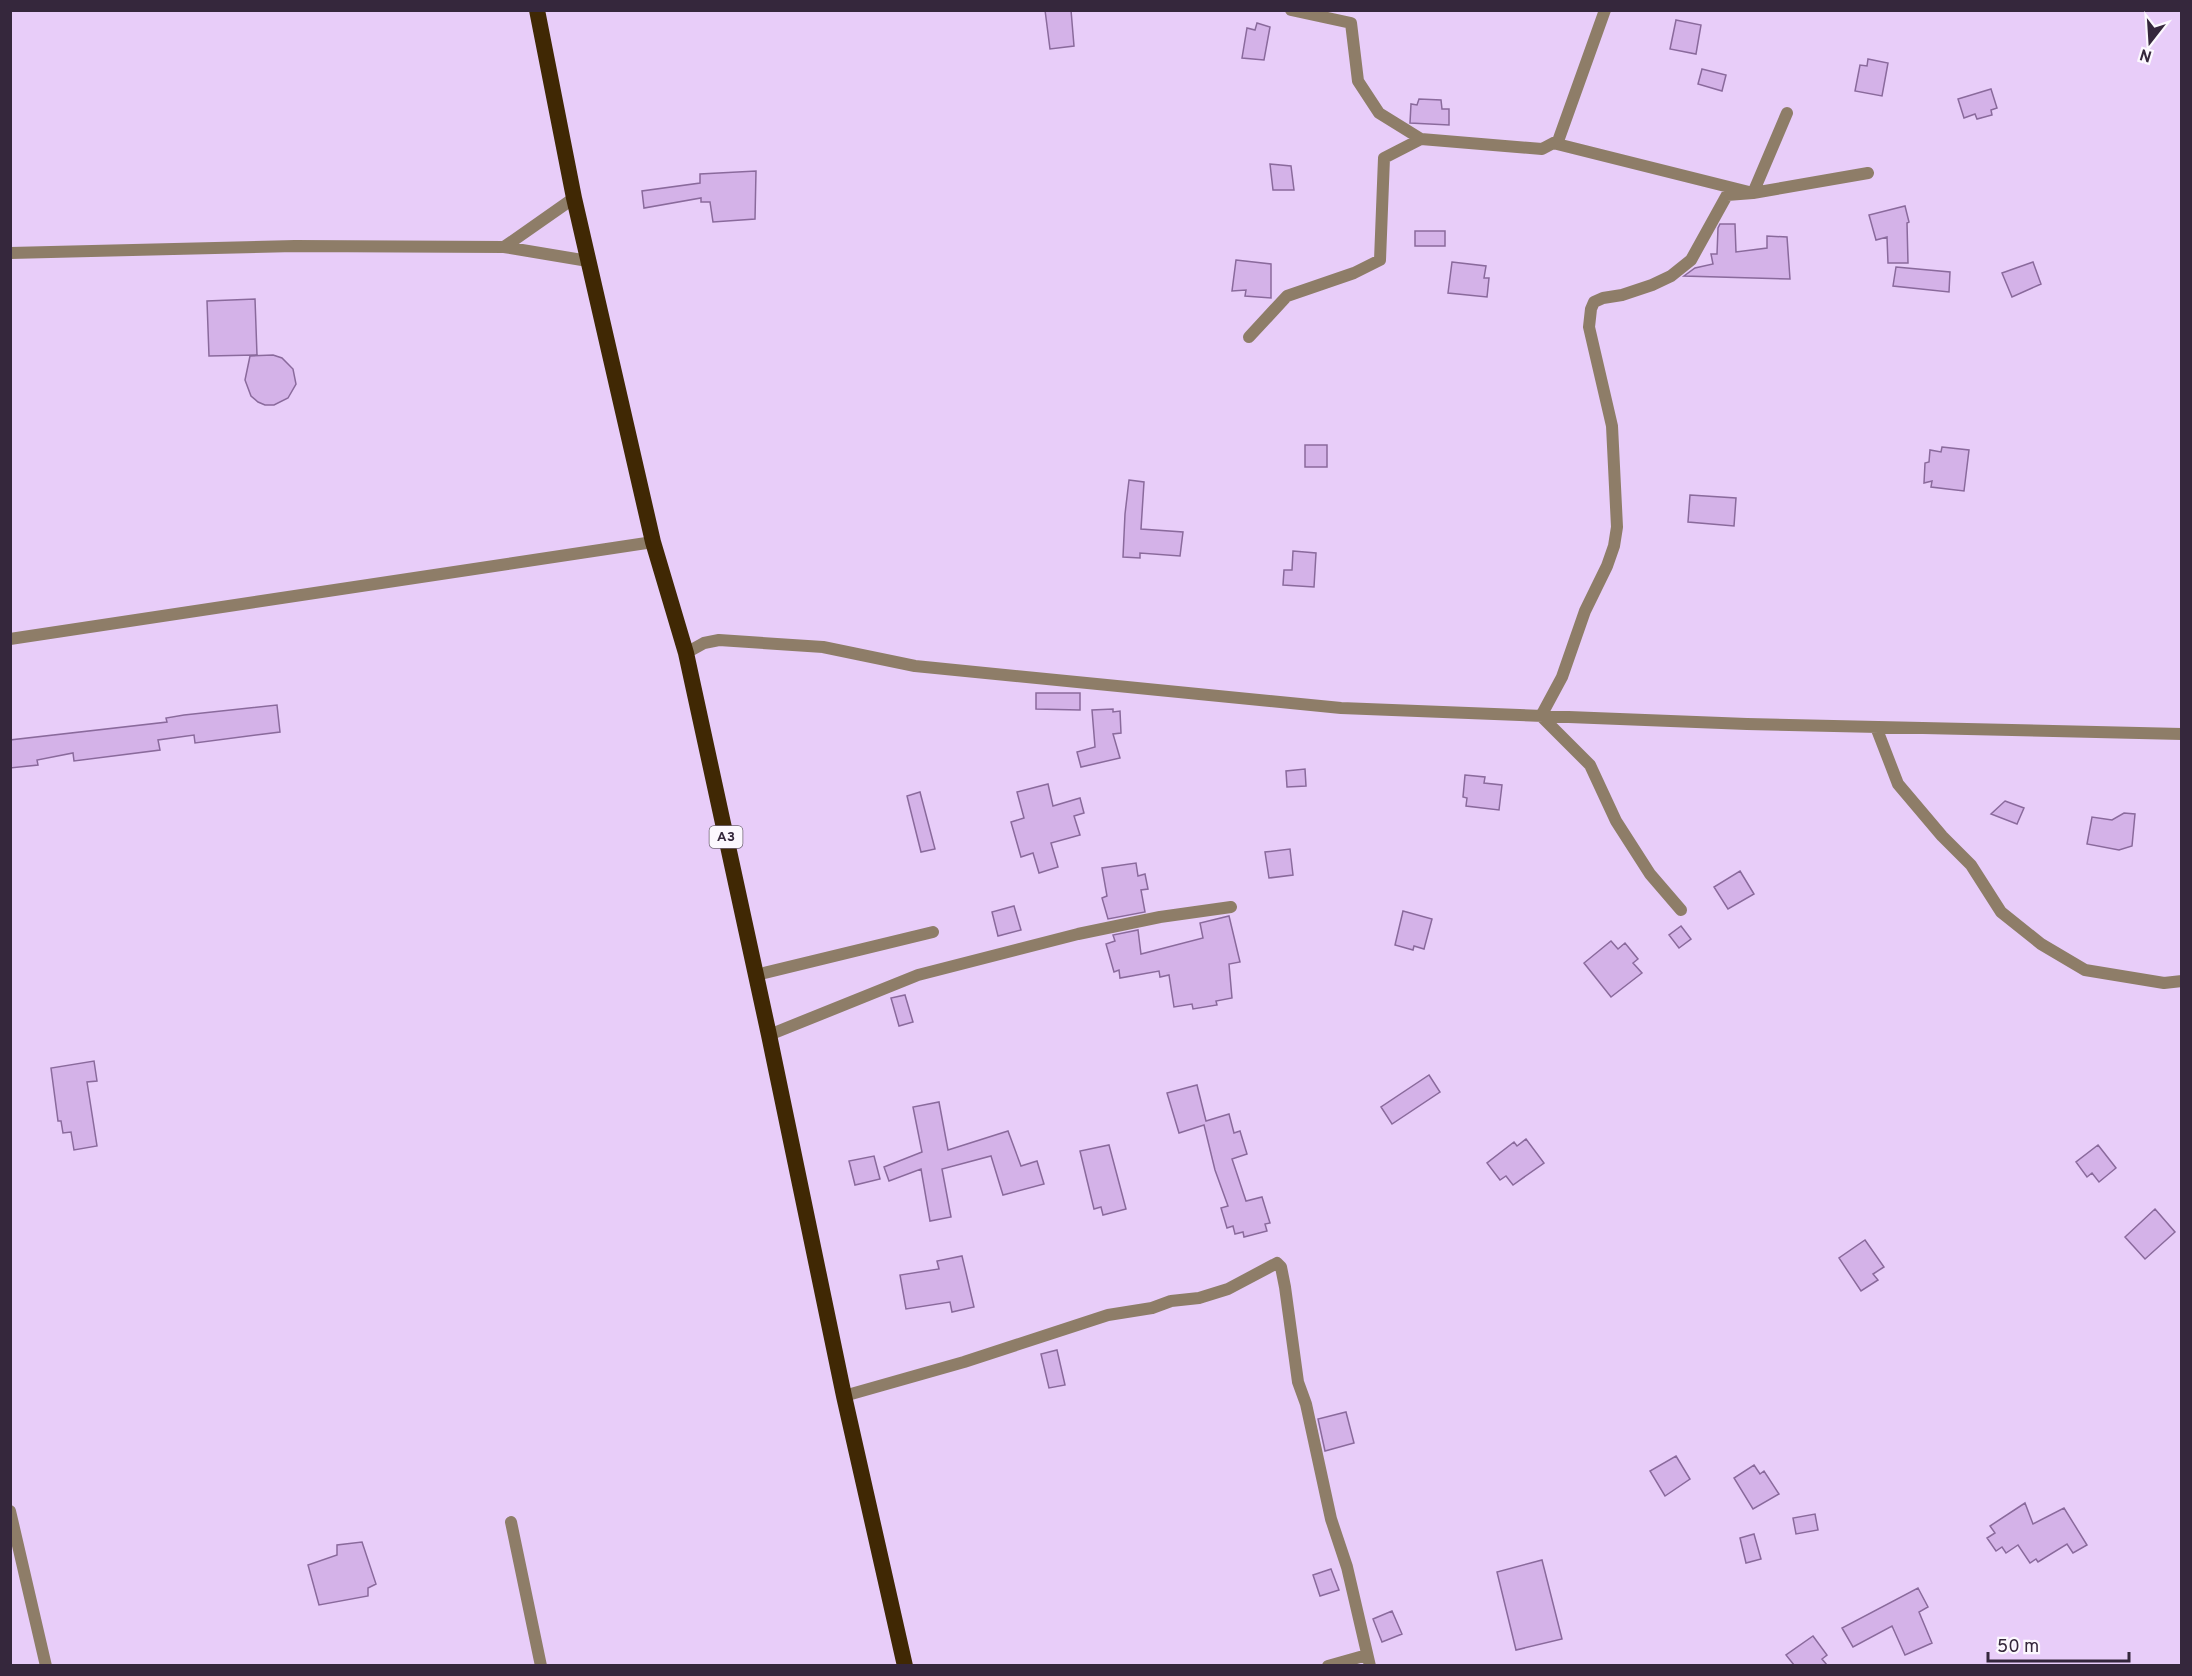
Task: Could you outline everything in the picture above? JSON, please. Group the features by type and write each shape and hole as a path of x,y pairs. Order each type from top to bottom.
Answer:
{"highway":[{"name":"A3","path":"537,10 574,198 653,542 686,652 844,1396 905,1665"}],"street":[{"path":"1291,10 1351,23 1358,81 1379,113 1420,139 1542,149 1559,140"},
{"path":"1605,10 1557,144 1752,192"},
{"path":"1752,192 1787,113"},
{"path":"1249,337 1287,296 1354,273 1380,260 1384,158 1420,139"},
{"path":"1540,716 1562,677 1585,610 1607,566 1614,546 1617,527 1612,426 1589,327 1594,302 1622,295 1671,276 1691,260 1728,195 1868,173"},
{"path":"504,247 574,198"},
{"path":"10,253 295,246 504,247 588,261"},
{"path":"10,639 653,542"},
{"path":"686,652 704,643 719,640 823,647 915,666 1341,708 1747,724 2181,734"},
{"path":"1540,716 1590,765 1616,821 1650,874 1681,910"},
{"path":"1876,727 1898,784 1942,836 1971,865 2001,912 2041,944 2085,970 2164,983 2181,981"},
{"path":"769,1035 918,975 1078,934 1160,916 1179,916 1231,907"},
{"path":"756,975 933,932"},
{"path":"844,1396 964,1362 1108,1315 1152,1308 1172,1301 1199,1298 1228,1289 1277,1263 1281,1267 1285,1287 1298,1382 1306,1404 1331,1520 1347,1567 1368,1660 1328,1665"},
{"path":"10,1511 46,1665"},
{"path":"511,1522 541,1665"}],"building":[{"path":"1045,10 1071,10 1074,46 1050,49"},
{"path":"1676,20 1701,25 1696,54 1670,49"},
{"path":"1257,23 1270,27 1264,60 1242,58 1247,28 1255,30"},
{"path":"1868,59 1888,63 1882,96 1855,91 1860,65 1867,66"},
{"path":"1702,69 1726,75 1722,91 1698,84"},
{"path":"1991,89 1997,108 1991,110 1992,115 1977,119 1975,114 1964,118 1958,99"},
{"path":"1419,99 1441,100 1442,109 1449,109 1449,125 1410,123 1411,104 1417,105"},
{"path":"1270,164 1291,166 1294,190 1273,190"},
{"path":"756,171 755,219 713,222 710,202 701,202 701,198 644,208 642,191 700,183 700,174"},
{"path":"1905,206 1909,222 1907,223 1908,263 1888,263 1887,237 1876,240 1869,215"},
{"path":"1720,224 1735,224 1736,252 1767,248 1767,236 1787,237 1790,279 1684,276 1695,268 1713,264 1711,254 1717,254"},
{"path":"1415,231 1445,231 1445,246 1415,246"},
{"path":"1236,260 1271,264 1271,298 1245,296 1246,290 1232,291"},
{"path":"1452,262 1486,266 1484,278 1489,278 1487,297 1448,293"},
{"path":"2033,262 2041,284 2012,297 2002,273"},
{"path":"1896,267 1950,272 1949,292 1893,286"},
{"path":"255,299 257,355 209,356 207,301"},
{"path":"273,355 282,358 293,369 296,384 288,398 274,405 265,405 251,396 245,380 250,356"},
{"path":"1305,445 1327,445 1327,467 1305,467"},
{"path":"1942,447 1969,450 1964,491 1931,487 1932,481 1924,483 1925,463 1929,462 1930,450 1941,452"},
{"path":"1129,480 1144,482 1141,529 1183,532 1180,556 1140,553 1140,558 1123,557"},
{"path":"1690,495 1736,498 1734,526 1688,522"},
{"path":"1293,551 1316,553 1314,587 1283,585 1284,570 1292,570"},
{"path":"1036,693 1080,693 1080,710 1036,709"},
{"path":"277,705 280,732 195,743 194,735 158,740 160,750 74,761 73,753 37,760 38,765 10,768 10,740 167,722 166,718 184,715"},
{"path":"1113,709 1113,712 1120,711 1121,733 1113,734 1120,758 1081,767 1077,752 1095,747 1092,710"},
{"path":"1305,769 1306,786 1287,787 1286,771"},
{"path":"1465,775 1485,777 1484,783 1502,785 1499,810 1466,806 1467,798 1463,797"},
{"path":"1048,784 1053,806 1080,798 1084,813 1074,816 1080,835 1051,843 1058,867 1039,873 1033,853 1021,857 1011,822 1024,818 1017,792"},
{"path":"920,792 935,849 921,852 907,796"},
{"path":"2005,801 2024,808 2017,824 1991,814"},
{"path":"2124,813 2135,814 2132,846 2119,850 2087,844 2092,817 2112,820"},
{"path":"1290,849 1293,875 1269,878 1265,852"},
{"path":"1136,863 1138,876 1145,874 1148,889 1141,890 1145,912 1108,919 1102,898 1107,896 1102,868"},
{"path":"1740,871 1754,894 1728,909 1714,887"},
{"path":"1014,906 1021,930 998,936 992,912"},
{"path":"1403,911 1432,919 1424,949 1414,946 1413,950 1395,945"},
{"path":"1229,916 1240,962 1229,964 1232,998 1216,1001 1217,1005 1193,1009 1192,1004 1174,1007 1169,975 1160,977 1159,971 1120,978 1119,970 1114,972 1106,944 1115,941 1113,935 1138,930 1141,954 1203,938 1200,923"},
{"path":"1681,926 1691,939 1679,948 1669,935"},
{"path":"1611,941 1618,949 1625,943 1638,959 1633,963 1642,973 1611,997 1584,963"},
{"path":"905,995 913,1022 899,1026 891,998"},
{"path":"94,1061 97,1081 87,1082 97,1146 74,1150 71,1132 63,1133 61,1121 58,1121 51,1068"},
{"path":"1429,1075 1440,1092 1392,1124 1381,1107"},
{"path":"1197,1085 1206,1121 1229,1114 1234,1133 1240,1131 1247,1154 1232,1159 1246,1201 1262,1197 1270,1223 1265,1224 1267,1231 1244,1237 1243,1232 1235,1234 1233,1226 1227,1228 1221,1208 1228,1206 1215,1170 1204,1125 1179,1133 1167,1093"},
{"path":"939,1102 948,1150 1008,1131 1021,1166 1037,1161 1044,1184 1003,1195 991,1156 942,1169 951,1217 930,1221 921,1169 889,1181 884,1167 922,1152 913,1107"},
{"path":"1526,1139 1544,1163 1513,1185 1506,1176 1500,1180 1487,1163 1514,1142 1517,1146"},
{"path":"1109,1145 1126,1209 1103,1215 1101,1207 1094,1209 1080,1151"},
{"path":"2098,1145 2116,1168 2099,1182 2092,1173 2087,1177 2076,1162"},
{"path":"874,1156 880,1179 855,1185 849,1161"},
{"path":"2155,1209 2175,1232 2145,1259 2125,1237"},
{"path":"1865,1240 1884,1267 1873,1274 1878,1280 1861,1291 1839,1258"},
{"path":"962,1256 974,1307 952,1312 950,1302 906,1309 900,1275 939,1269 937,1261"},
{"path":"1057,1350 1065,1385 1049,1388 1041,1354"},
{"path":"1346,1412 1354,1443 1325,1451 1318,1419"},
{"path":"1676,1456 1690,1479 1665,1496 1650,1471"},
{"path":"1754,1465 1760,1474 1764,1471 1779,1494 1753,1509 1734,1478"},
{"path":"2025,1503 2033,1524 2064,1508 2087,1545 2073,1553 2067,1544 2038,1562 2036,1559 2030,1563 2018,1545 2006,1553 2002,1547 1996,1551 1987,1538 1995,1533 1990,1526"},
{"path":"1815,1514 1818,1530 1796,1534 1793,1518"},
{"path":"1754,1534 1761,1559 1746,1563 1740,1538"},
{"path":"362,1542 376,1584 368,1588 368,1596 319,1605 308,1565 337,1555 337,1545"},
{"path":"1542,1560 1562,1639 1516,1650 1497,1572"},
{"path":"1331,1569 1339,1590 1320,1596 1313,1575"},
{"path":"1918,1588 1928,1607 1919,1612 1932,1643 1905,1655 1892,1626 1853,1647 1842,1628"},
{"path":"1392,1611 1402,1634 1382,1642 1373,1619"},
{"path":"1813,1636 1827,1655 1822,1659 1827,1665 1794,1665 1786,1655"}]}
